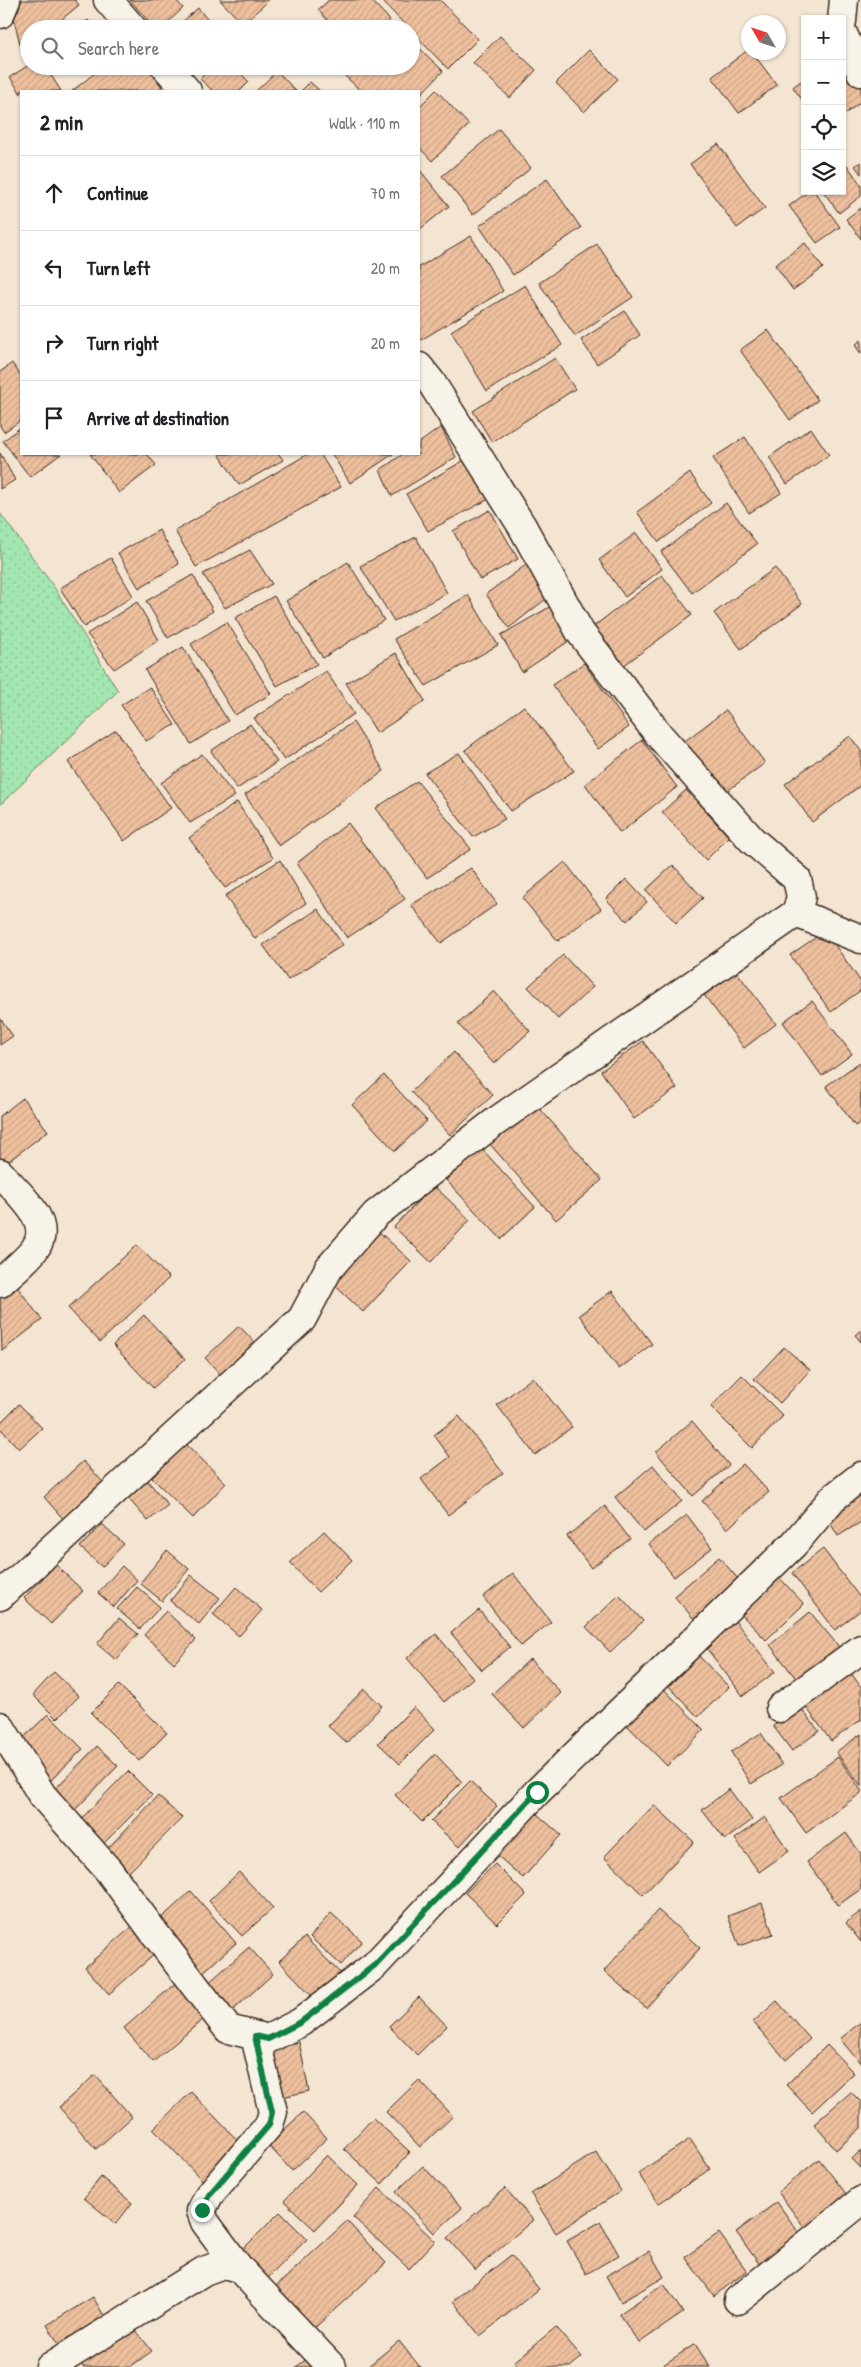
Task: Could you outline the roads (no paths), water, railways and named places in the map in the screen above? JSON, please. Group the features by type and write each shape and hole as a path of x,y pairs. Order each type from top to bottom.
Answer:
{"street":[{"path":"0,14 6,0"},
{"path":"108,0 125,20"},
{"path":"843,15 844,0"},
{"path":"846,40 861,72"},
{"path":"173,75 186,90"},
{"path":"0,1596 302,1319 329,1268 376,1214 495,1122 796,913 801,897 797,878 752,840 658,735 580,632 522,526 420,368"},
{"path":"796,913 861,939"},
{"path":"0,1173 39,1219 42,1234 34,1250 0,1283"},
{"path":"0,1726 42,1795 109,1871 152,1931 228,2029 268,2039 301,2022 375,1965 537,1792 794,1544 833,1498 861,1476"},
{"path":"780,1708 860,1653"},
{"path":"255,2036 272,2112 269,2125 209,2195 202,2210 205,2222 239,2268 332,2367"},
{"path":"738,2300 861,2201"},
{"path":"50,2367 204,2271 222,2264 239,2268"}]}
